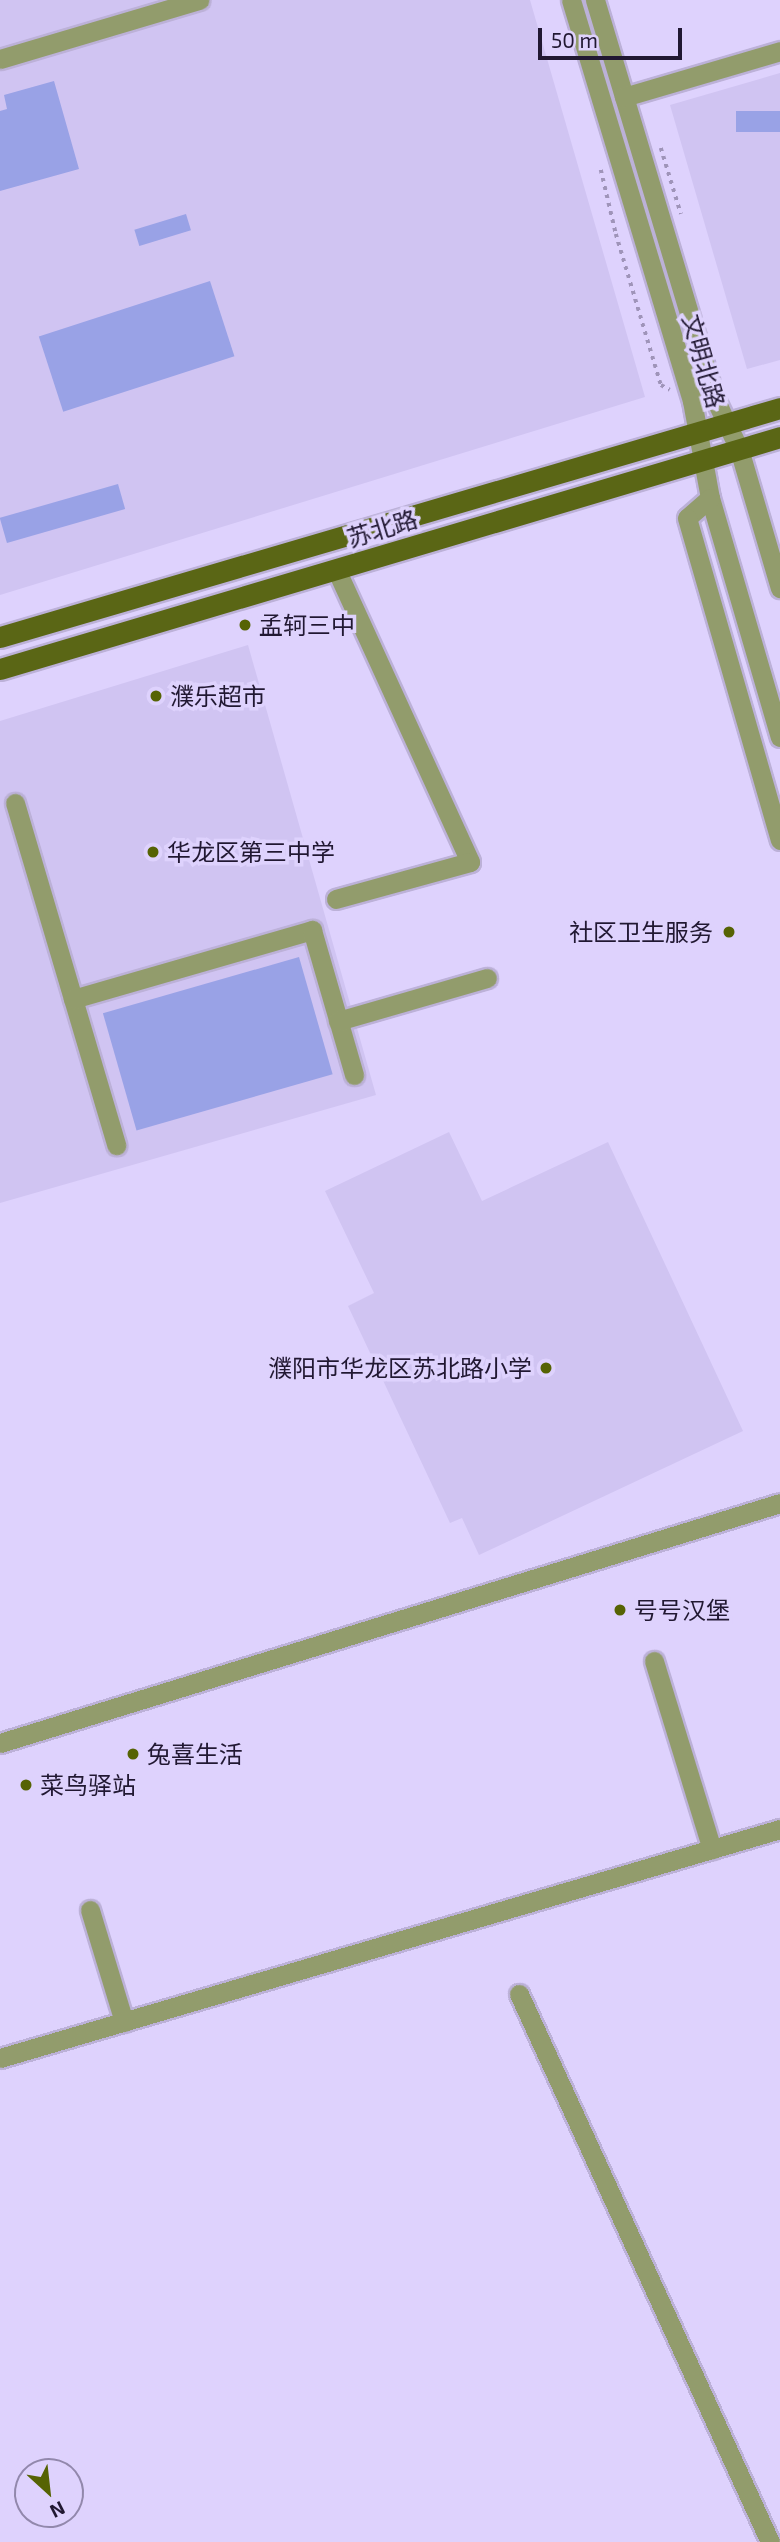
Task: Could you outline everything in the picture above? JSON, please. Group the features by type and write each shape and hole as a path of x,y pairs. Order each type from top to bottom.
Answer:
{"main road":[{"name":"苏北路","path":"0,637 780,408"},
{"name":"苏北路","path":"0,669 780,437"}],"street":[{"path":"0,59 199,0"},
{"name":"文明北路","path":"571,0 688,388 710,498 780,737"},
{"name":"文明北路","path":"595,0 714,397 739,449 780,588"},
{"path":"624,97 780,51"},
{"path":"710,498 687,519 780,840"},
{"path":"335,569 470,862 336,899"},
{"path":"15,803 116,1144"},
{"path":"73,999 312,930 354,1075"},
{"path":"338,1021 487,978"},
{"path":"0,1743 780,1503"},
{"path":"654,1661 712,1849"},
{"path":"0,2058 780,1829"},
{"path":"90,1910 124,2022"},
{"path":"519,1994 770,2542"}],"shaded area":[{"path":"0,0 530,0 645,397 0,595"},
{"path":"780,73 780,360 747,369 670,105"},
{"name":"华龙区第三中学","path":"248,645 376,1095 0,1203 0,721"},
{"name":"濮阳市华龙区苏北路小学","path":"449,1132 482,1201 608,1142 743,1431 479,1555 462,1518 450,1523 348,1306 374,1293 325,1191"}],"building":[{"path":"54,81 79,169 0,191 0,111 7,109 4,95"},
{"path":"736,111 780,111 780,132 736,132"},
{"path":"186,214 191,230 139,246 134,230"},
{"path":"210,281 234,356 63,412 39,337"},
{"path":"118,484 125,509 7,543 0,518"},
{"path":"299,957 333,1074 137,1131 103,1013"}],"place":[{"name":"孟轲三中","path":"245,625"},
{"name":"濮乐超市","path":"156,696"},
{"name":"华龙区第三中学","path":"153,852"},
{"name":"社区卫生服务","path":"729,932"},
{"name":"濮阳市华龙区苏北路小学","path":"546,1368"},
{"name":"号号汉堡","path":"620,1610"},
{"name":"兔喜生活","path":"133,1754"},
{"name":"菜鸟驿站","path":"26,1785"}]}
